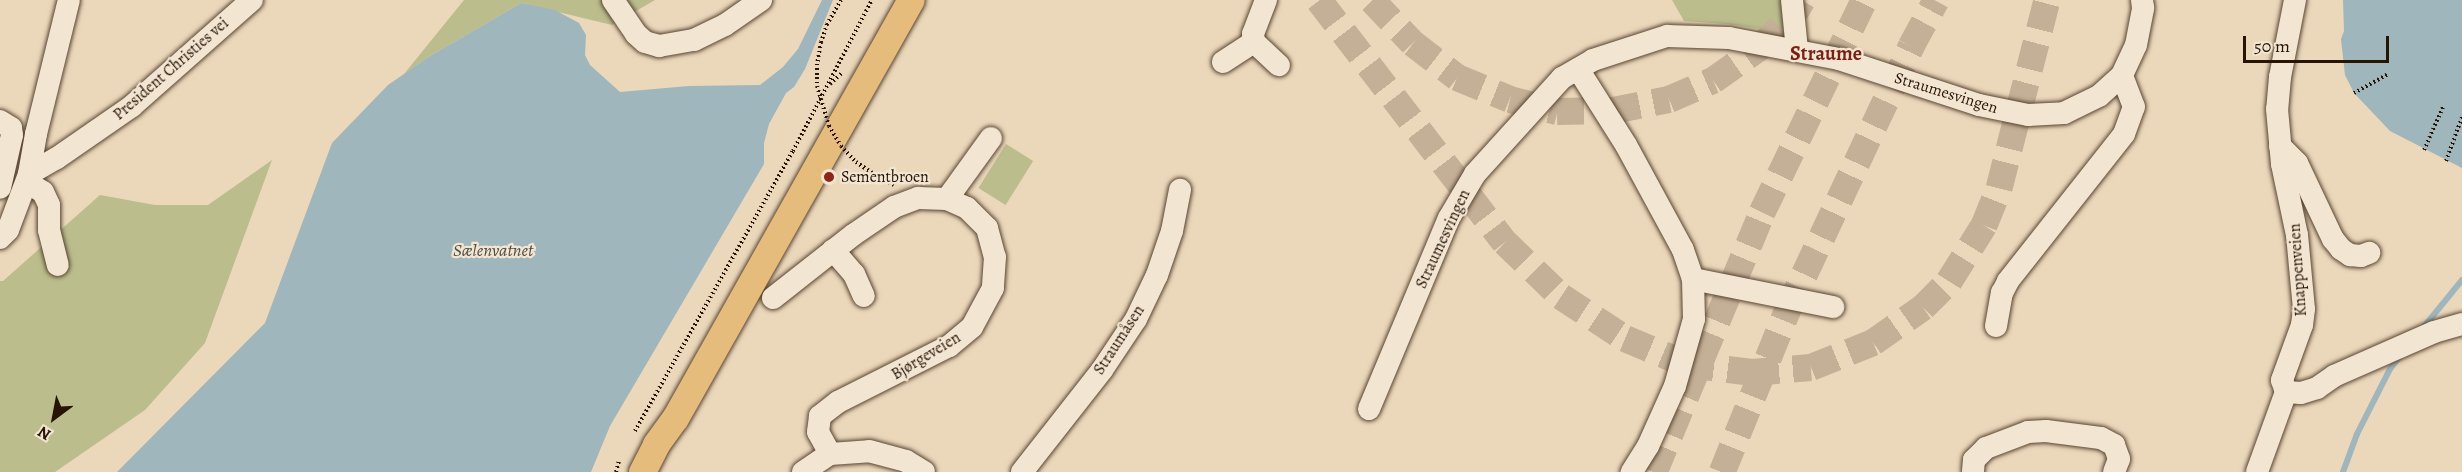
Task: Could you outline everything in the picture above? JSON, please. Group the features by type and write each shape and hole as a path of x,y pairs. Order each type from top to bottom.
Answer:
{"main road":[{"path":"652,472 675,418 911,0"},
{"path":"642,472 656,444 675,418"}],"street":[{"path":"0,238 8,230 8,204 28,178 36,134 69,0"},
{"name":"President Christies vei","path":"28,178 132,106 252,0"},
{"path":"613,0 636,34 645,42 659,46 694,40 725,25 761,0"},
{"path":"1266,0 1253,33 1254,42 1279,65"},
{"path":"1792,0 1797,50"},
{"name":"Straumesvingen","path":"1369,408 1449,218 1475,174 1562,78 1593,60 1667,36 1729,38 1839,59 1979,105 2028,115 2064,113 2098,96 2122,75 2136,45 2143,8 2142,0"},
{"name":"Knappenveien","path":"2257,472 2286,392 2282,380 2301,325 2304,309 2295,219 2280,146 2277,109 2280,77 2295,0"},
{"path":"1222,62 1254,42"},
{"path":"1578,69 1626,145 1683,250 1693,279 1694,319 1674,386 1648,446 1632,472"},
{"path":"1996,326 2002,293 2008,281 2124,134 2134,107 2122,75"},
{"path":"0,121 11,128 12,135 0,188"},
{"path":"947,199 991,138"},
{"name":"Knappenveien","path":"2280,146 2297,163 2333,239 2341,249 2350,255 2361,256 2369,253"},
{"path":"28,178 44,192 49,205 49,230 58,265"},
{"name":"Straumåsen","path":"1022,472 1102,370 1136,319 1157,275 1172,231 1180,190"},
{"name":"Bjørgeveien","path":"774,298 833,250 894,207 918,198 947,199 967,208 987,228 995,257 993,288 972,327 949,346 838,402 820,416 818,432 830,454"},
{"path":"833,250 854,273 864,296"},
{"path":"1693,279 1833,307"},
{"path":"2286,392 2301,393 2317,388 2334,376 2434,332 2462,324"},
{"path":"1973,471 1974,460 1978,453 1997,443 2028,432 2046,431 2101,438 2114,445 2119,459 2114,472"},
{"path":"803,472 830,454 869,451 906,461 924,472"}],"path":[{"path":"841,0 827,24 821,42 817,64 817,86 829,126 841,147 856,162 877,176"},
{"path":"630,441 793,151 872,0"},
{"path":"2354,93 2387,75"},
{"path":"2424,150 2443,107"},
{"path":"2446,161 2462,117"},
{"path":"616,472 625,451"}],"green space":[{"path":"464,0 655,0 612,25 521,3 430,56 404,74"},
{"path":"1672,0 1786,0 1790,24 1781,32 1727,24 1684,21"},
{"path":"1006,144 1033,161 1006,205 978,188"},
{"path":"272,160 205,343 145,410 55,472 0,472 0,281 3,281 100,195 155,205 208,205"}],"water":[{"name":"Sælenvatnet","path":"822,0 833,0 805,69 794,87 786,93 769,124 764,143 764,164 610,426 591,472 117,472 265,323 332,143 388,85 430,56 521,3 555,10 579,23 586,35 585,55 590,65 620,92 689,86 760,85 783,67 798,49"},
{"path":"2343,0 2462,0 2462,168 2390,131 2354,93 2345,75 2341,39 2344,31"}],"waterway":[{"path":"2423,328 2462,280"},
{"path":"2343,472 2357,434 2390,369 2401,355"}],"tunnel":[{"path":"1319,0 1505,242 1561,296 1625,338 1687,364 1752,372 1811,367 1873,342 1923,307 1949,281 1984,225 1999,188 2047,0"},
{"path":"1372,0 1413,43 1457,77 1510,99 1557,111 1613,110 1669,99 1713,80 1761,46 1795,12 1802,0"},
{"path":"1654,472 1762,212 1864,0"},
{"path":"1722,472 1787,311 1911,46 1936,0"}],"place":[{"name":"Sementbroen","path":"829,177"}],"district":[{"name":"Straume","path":"1826,53"}]}
